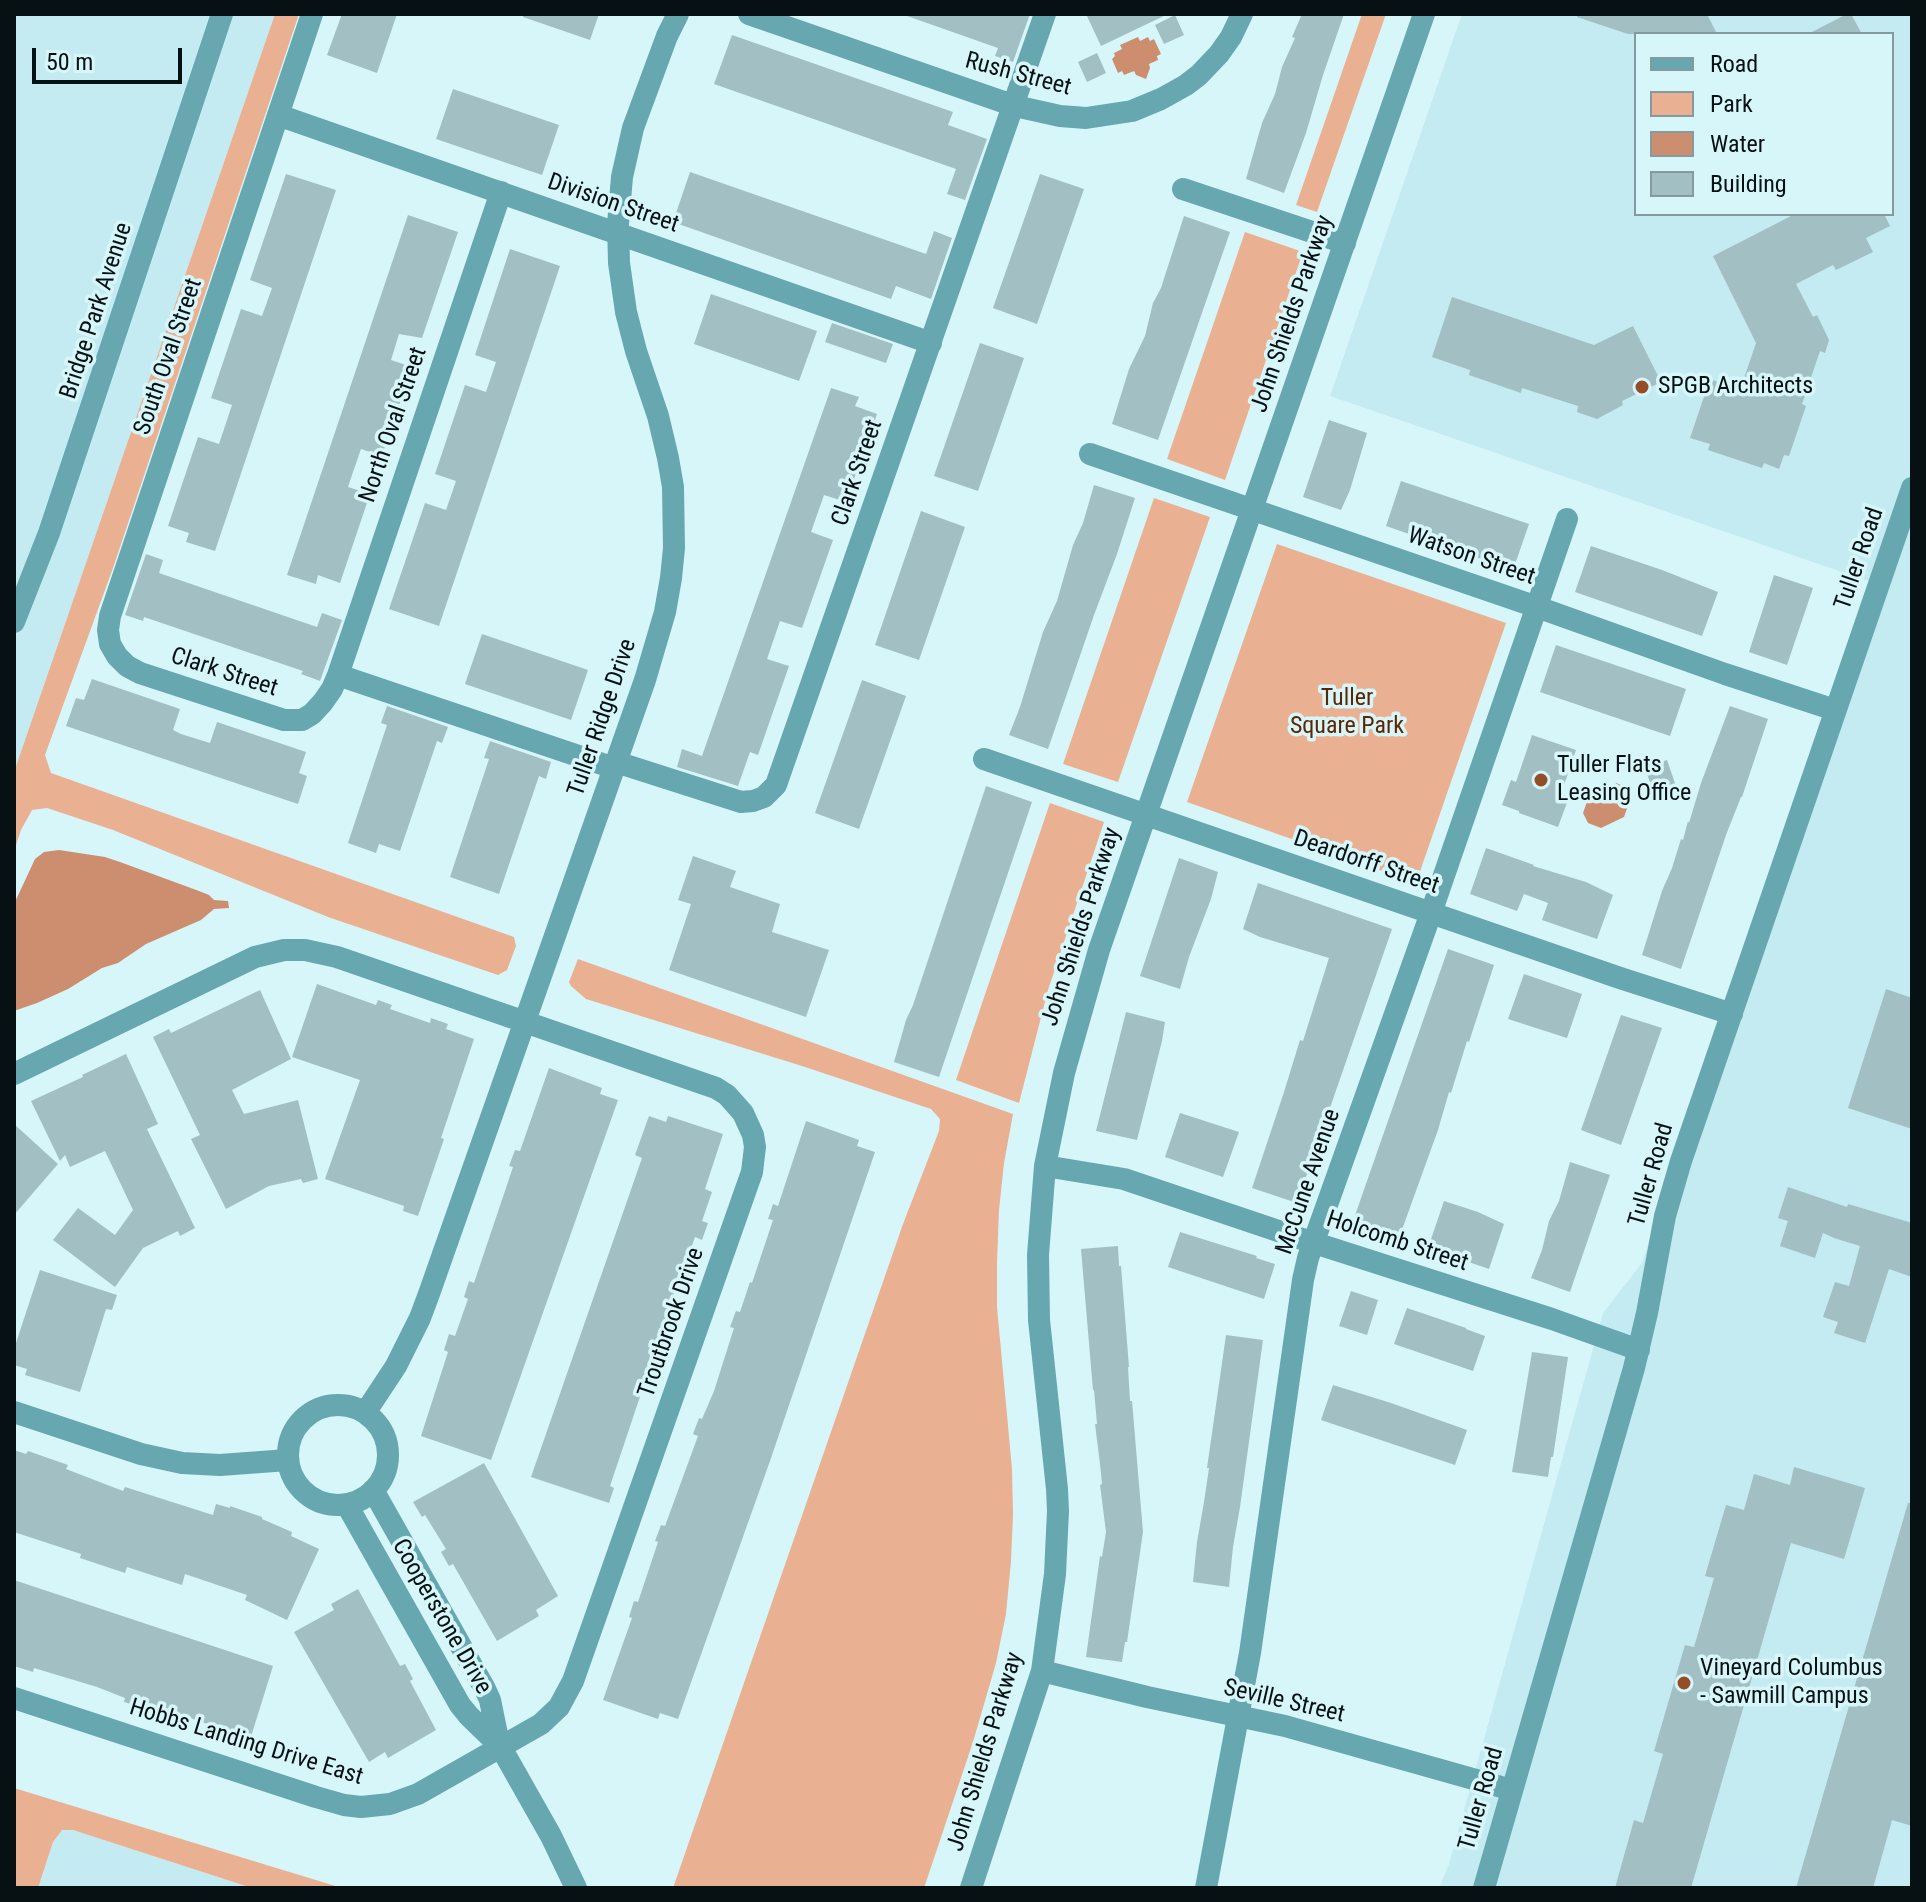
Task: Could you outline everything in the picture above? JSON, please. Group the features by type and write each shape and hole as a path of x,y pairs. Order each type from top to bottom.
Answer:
{"street":[{"name":"Bridge Park Avenue","path":"14,622 55,518 222,14"},
{"name":"South Oval Street","path":"110,616 312,14"},
{"name":"Tuller Ridge Drive","path":"365,1413 396,1366 420,1318 660,631 671,578 674,504 658,416 626,312 618,233 622,177 629,143 646,89 678,14"},
{"name":"Rush Street","path":"749,14 1015,106 1086,118 1116,115 1146,106 1173,93 1199,75 1219,54 1242,14"},
{"name":"Clark Street","path":"110,616 110,644 127,666 284,720 298,721 312,714 327,697 338,675 615,765 741,802 764,797 776,785 1045,14"},
{"name":"John Shields Parkway","path":"971,1888 1042,1671 1055,1574 1058,1511 1038,1298 1039,1241 1045,1166 1064,1073 1099,950 1424,14"},
{"name":"Division Street","path":"278,115 931,343"},
{"path":"1183,189 1345,243"},
{"name":"North Oval Street","path":"338,675 501,192"},
{"name":"Watson Street","path":"1090,454 1835,710"},
{"name":"Tuller Road","path":"1484,1888 1639,1350 1670,1199 1912,488"},
{"name":"McCune Avenue","path":"1206,1888 1250,1653 1303,1280 1313,1242 1567,519"},
{"name":"Deardorff Street","path":"984,759 1732,1014"},
{"name":"Troutbrook Drive","path":"14,1074 255,957 284,950 315,951 716,1088 743,1113 755,1147 752,1172 573,1681 559,1707 547,1719 501,1747"},
{"name":"Holcomb Street","path":"1045,1166 1124,1179 1639,1350"},
{"path":"335,1405 365,1413 381,1430 388,1452 384,1474 373,1490 365,1498 347,1505 327,1504 307,1495 292,1476 288,1460 289,1444 295,1429 311,1413 335,1405"},
{"path":"14,1412 141,1454 182,1463 220,1465 288,1460"},
{"name":"Cooperstone Drive","path":"373,1490 488,1694 501,1747"},
{"name":"Cooperstone Drive","path":"347,1505 460,1705 501,1747 576,1888"},
{"name":"Seville Street","path":"1042,1671 1285,1726 1512,1790"},
{"name":"Hobbs Landing Drive East","path":"14,1698 316,1797 353,1806 381,1806 409,1798 501,1747"}],"shaded area":[{"path":"14,14 275,14 14,772"},
{"path":"1462,14 1912,14 1912,1888 1439,1888 1449,1864 1603,1313 1642,1263 1874,583 1330,396"},
{"path":"62,1830 73,1830 252,1888 38,1888 53,1842"}],"green space":[{"path":"275,14 299,14 113,568 45,755 51,773 514,937 516,946 507,970 498,975 328,917 113,830 47,808 32,810 14,851 14,772"},
{"path":"1362,14 1386,14 1317,212 1296,205"},
{"path":"1245,232 1303,252 1225,480 1167,459"},
{"path":"1154,498 1210,517 1118,782 1063,764"},
{"name":"Tuller Square Park","path":"1277,544 1506,623 1416,883 1187,802"},
{"path":"1050,803 1104,822 1048,990 1019,1103 956,1080"},
{"path":"578,959 1013,1114 1004,1163 997,1262 997,1307 1012,1469 1013,1515 1006,1614 996,1663 973,1742 924,1888 673,1888 903,1224 939,1131 940,1119 931,1109 586,999 569,982"},
{"path":"14,1788 342,1888 252,1888 73,1830 62,1830 53,1842 38,1888 14,1888"}],"water":[{"path":"1138,37 1140,41 1148,37 1150,41 1154,39 1161,54 1157,56 1158,60 1149,64 1146,79 1134,71 1124,75 1122,71 1118,73 1112,59 1114,53 1122,49 1120,45"},
{"path":"1616,783 1626,787 1631,797 1624,817 1601,828 1588,823 1583,813 1589,796 1608,803"},
{"path":"59,850 120,862 209,895 214,900 228,901 229,908 214,909 201,920 146,944 118,963 102,968 68,989 14,1011 14,904 35,859 44,852"}],"building":[{"path":"342,14 397,14 377,73 327,55"},
{"path":"523,14 599,14 590,40 523,17"},
{"path":"908,14 1030,14 1013,62 995,56 998,48"},
{"path":"1086,14 1168,14 1101,46"},
{"path":"1302,14 1344,14 1284,193 1246,179 1262,123"},
{"path":"1577,14 1707,14 1716,32 1628,34 1577,17"},
{"path":"1851,14 1861,32 1812,32"},
{"path":"1175,15 1184,35 1164,44 1155,25"},
{"path":"732,35 953,112 948,125 987,139 965,200 947,194 956,169 714,84"},
{"path":"1097,53 1106,73 1087,82 1078,62"},
{"path":"453,89 559,125 542,175 436,139"},
{"path":"690,172 926,254 934,231 952,238 931,299 896,286 891,299 673,222"},
{"path":"286,174 336,190 215,551 186,542 189,533 168,526 198,437 219,444 232,405 211,398 241,309 262,316 272,288 250,280"},
{"path":"1040,174 1084,189 1037,324 993,308"},
{"path":"408,215 458,232 422,338 399,334 391,360 412,367 382,456 361,449 348,487 370,494 340,583 318,575 316,584 287,575"},
{"path":"1184,216 1230,232 1158,440 1112,424"},
{"path":"1791,216 1885,216 1890,226 1866,238 1873,252 1836,270 1833,265 1796,284 1829,340 1825,353 1820,351 1789,456 1784,455 1779,469 1764,463 1762,468 1708,450 1710,444 1690,438 1710,379 1740,390 1756,343 1713,256"},
{"path":"510,249 560,266 439,626 389,609 425,503 446,510 456,481 435,474 465,385 486,392 496,362 475,355"},
{"path":"711,294 817,331 799,381 694,344"},
{"path":"1452,297 1594,345 1633,326 1661,382 1622,401 1623,405 1597,419 1577,412 1578,406 1522,388 1521,393 1469,375 1470,370 1432,357"},
{"path":"832,323 893,344 886,363 825,342"},
{"path":"980,343 1024,358 978,491 934,476"},
{"path":"831,388 859,397 855,406 877,414 846,502 824,495 811,532 833,540 802,628 780,621 767,659 789,666 758,755 750,752 738,786 677,767 682,749 702,756"},
{"path":"1329,420 1367,433 1341,510 1303,497"},
{"path":"1401,481 1529,524 1513,570 1386,526"},
{"path":"1094,485 1135,498 1048,749 1009,735"},
{"path":"921,511 965,527 919,660 875,645"},
{"path":"1591,546 1718,592 1702,636 1575,592"},
{"path":"146,554 163,560 159,573 317,627 322,613 342,620 320,681 301,674 303,671 144,617 143,621 125,615"},
{"path":"1774,575 1813,588 1787,665 1749,652"},
{"path":"482,634 588,670 571,720 465,684"},
{"path":"1556,645 1686,689 1670,736 1540,692"},
{"path":"92,679 180,709 173,730 181,734 210,743 217,722 306,752 299,773 307,776 298,804 66,726 76,698 84,700"},
{"path":"862,680 906,696 859,829 815,813"},
{"path":"387,706 448,727 442,743 437,741 400,851 379,844 376,853 348,843 387,725 381,723"},
{"path":"1730,706 1768,719 1681,969 1642,955 1662,891"},
{"name":"Tuller Flats Leasing Office","path":"1532,735 1576,750 1560,797 1568,800 1558,827 1502,805 1511,780 1516,782"},
{"path":"490,741 551,762 546,779 539,776 499,894 450,877 489,759 484,758"},
{"path":"1667,760 1677,789 1655,797 1645,768"},
{"path":"986,786 1032,802 939,1077 894,1062"},
{"path":"1486,848 1586,882 1613,895 1597,939 1542,920 1548,903 1524,894 1517,911 1470,894"},
{"path":"693,856 736,871 730,887 780,904 772,932 829,950 806,1017 669,970 691,904 678,900"},
{"path":"1179,858 1218,872 1180,989 1140,976"},
{"path":"1258,883 1392,929 1297,1203 1252,1188 1329,958 1243,929"},
{"path":"1448,949 1494,965 1399,1238 1393,1238 1352,1224"},
{"path":"1524,974 1582,994 1567,1038 1508,1019"},
{"path":"317,984 376,1005 378,1000 392,1005 390,1009 430,1023 431,1018 448,1024 446,1029 474,1039 418,1216 403,1211 404,1206 325,1179 360,1080 292,1057"},
{"path":"1886,989 1912,998 1912,1129 1848,1108"},
{"path":"260,990 291,1059 232,1090 244,1114 298,1100 318,1179 303,1183 301,1179 269,1186 226,1209 191,1139 200,1135 153,1037 169,1029 171,1033"},
{"path":"1126,1012 1165,1022 1137,1140 1096,1131"},
{"path":"1621,1015 1662,1028 1621,1145 1581,1130"},
{"path":"126,1054 158,1124 147,1129 195,1228 180,1236 178,1231 143,1248 115,1287 53,1240 78,1208 115,1235 133,1210 105,1151 70,1167 65,1155 60,1161 31,1101"},
{"path":"549,1068 602,1088 600,1094 618,1100 491,1460 421,1436 448,1352 444,1350 449,1334 455,1336 468,1299 464,1297 469,1281 474,1283 513,1167 509,1166 515,1150 520,1151"},
{"path":"1180,1113 1239,1132 1223,1177 1165,1157"},
{"path":"649,1116 666,1122 668,1116 723,1134 705,1189 712,1192 702,1221 708,1223 702,1240 695,1237 675,1290 663,1327 668,1329 663,1345 658,1343 610,1486 614,1488 609,1503 531,1477 642,1158 635,1155"},
{"path":"806,1121 859,1140 857,1146 875,1152 678,1719 660,1713 658,1719 603,1700 632,1618 629,1617 634,1601 638,1602 658,1542 655,1541 661,1525 665,1526 698,1436 693,1434 714,1391 734,1328 730,1327 752,1283 773,1220 768,1219 773,1204 778,1206"},
{"path":"14,1124 58,1164 14,1215"},
{"path":"1570,1162 1610,1175 1570,1292 1531,1278"},
{"path":"1788,1187 1847,1207 1848,1204 1912,1223 1912,1277 1889,1269 1865,1343 1834,1333 1838,1322 1823,1317 1835,1282 1849,1286 1860,1246 1823,1233 1815,1258 1780,1246 1788,1221 1778,1218"},
{"path":"1444,1201 1504,1224 1489,1269 1428,1248"},
{"path":"1180,1232 1275,1264 1264,1299 1168,1267"},
{"path":"1118,1246 1143,1532 1122,1662 1086,1657 1106,1532 1081,1249"},
{"path":"40,1270 117,1295 112,1310 106,1309 80,1392 25,1375 27,1369 14,1365 14,1349"},
{"path":"1351,1291 1378,1300 1367,1335 1339,1326"},
{"path":"1407,1308 1485,1336 1473,1371 1394,1344"},
{"path":"1226,1335 1263,1340 1229,1587 1193,1582"},
{"path":"1532,1352 1568,1357 1548,1477 1512,1472"},
{"path":"1333,1385 1467,1430 1455,1465 1321,1420"},
{"path":"14,1450 26,1454 28,1451 68,1465 66,1469 123,1491 125,1487 213,1515 216,1504 230,1506 292,1532 291,1536 319,1549 287,1620 245,1600 247,1595 185,1574 182,1585 127,1567 125,1573 80,1558 81,1554 14,1532"},
{"path":"484,1463 558,1596 536,1610 539,1616 497,1641 453,1564 449,1566 441,1552 446,1549 413,1502"},
{"path":"1794,1467 1865,1488 1844,1559 1791,1543 1691,1888 1615,1888 1634,1820 1643,1823 1663,1754 1654,1751 1685,1645 1694,1647 1714,1578 1705,1576 1726,1505 1744,1510 1754,1474 1790,1485"},
{"path":"1908,1503 1912,1503 1912,1826 1892,1820 1873,1888 1796,1888"},
{"path":"14,1580 273,1666 249,1743 232,1738 234,1733 190,1718 143,1703 141,1707 124,1702 125,1698 97,1687 34,1668 33,1672 14,1666"},
{"path":"358,1589 400,1666 405,1664 413,1679 410,1681 436,1730 388,1758 385,1752 369,1762 294,1632 334,1610 331,1604"}],"place":[{"name":"SPGB Architects","path":"1642,387"},
{"name":"Tuller Flats Leasing Office","path":"1541,780"},
{"name":"Vineyard Columbus - Sawmill Campus","path":"1684,1683"}]}
